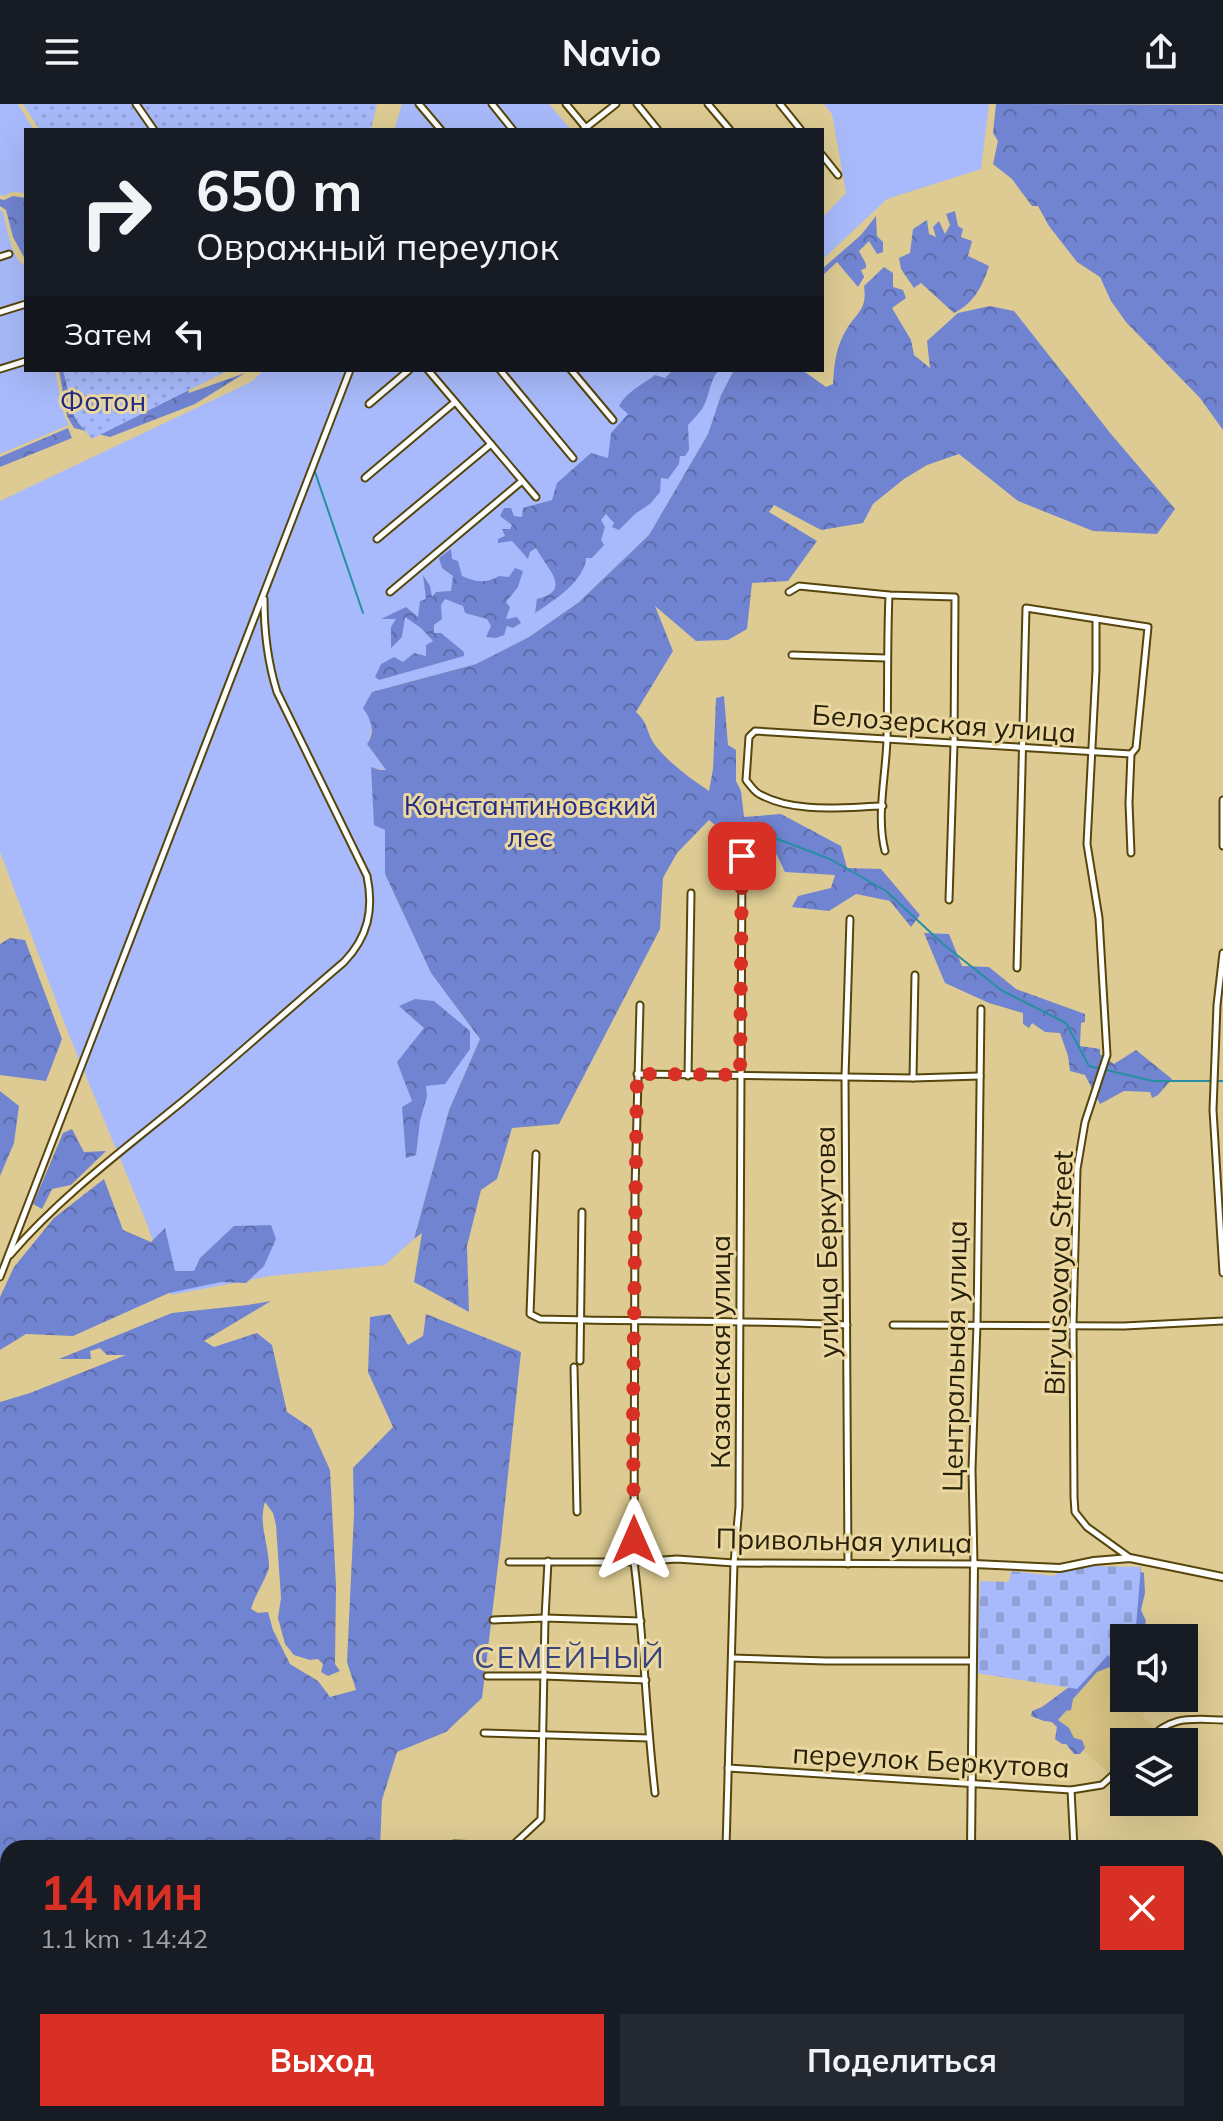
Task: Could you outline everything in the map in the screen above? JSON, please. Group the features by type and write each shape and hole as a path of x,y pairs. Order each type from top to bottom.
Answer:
{"street":[{"path":"136,104 153,128"},
{"path":"419,104 439,128"},
{"path":"492,104 511,128"},
{"path":"566,104 585,128"},
{"path":"587,128 616,104"},
{"path":"637,104 656,128"},
{"path":"708,104 728,128"},
{"path":"780,104 799,128"},
{"path":"824,158 838,175"},
{"path":"0,257 9,254"},
{"path":"0,312 24,305"},
{"path":"0,369 24,362"},
{"path":"0,1277 349,372"},
{"path":"369,404 407,372"},
{"path":"430,372 536,497"},
{"path":"502,372 573,458"},
{"path":"573,372 613,420"},
{"path":"365,478 455,402"},
{"path":"377,539 491,444"},
{"path":"390,592 522,481"},
{"path":"789,592 799,586 889,595 955,597 949,900"},
{"path":"7,1259 34,1228 77,1188 344,962 357,949 366,929 370,892 367,876 277,692 269,667 265,644 264,594"},
{"path":"885,851 881,835 887,738 889,595"},
{"path":"1017,968 1026,608 1148,627 1136,748 1131,754 1131,853"},
{"name":"Biryusovaya Street","path":"1096,619 1087,844 1099,918 1107,1055 1085,1122 1077,1169 1073,1324 1075,1512 1087,1527 1130,1558"},
{"path":"792,655 886,658"},
{"name":"Белозерская улица","path":"883,806 804,806 782,803 756,793 746,780 749,737 755,731 1131,754"},
{"path":"1223,800 1223,846"},
{"name":"Казанская улица","path":"726,1840 734,1563 739,1507 742,856"},
{"path":"688,1076 691,893"},
{"name":"улица Беркутова","path":"848,1564 845,1077 850,919"},
{"path":"1223,953 1217,1006 1213,1110 1223,1273"},
{"path":"913,1078 915,975"},
{"path":"640,1005 633,1414 634,1562 655,1793"},
{"name":"Центральная улица","path":"971,1840 972,1469 981,1009"},
{"path":"637,1074 980,1076"},
{"path":"536,1154 530,1314 540,1319 847,1325"},
{"path":"580,1361 582,1212"},
{"path":"893,1325 1124,1326 1223,1321"},
{"path":"574,1367 577,1512"},
{"name":"Привольная улица","path":"509,1562 677,1559 734,1563 974,1564 1060,1568 1130,1558 1223,1577"},
{"path":"518,1840 541,1819 548,1561"},
{"path":"493,1620 641,1621"},
{"path":"732,1658 972,1661"},
{"path":"487,1676 646,1680"},
{"path":"1162,1728 1191,1718 1223,1720"},
{"path":"484,1733 649,1738"},
{"name":"переулок Беркутова","path":"728,1768 1071,1790 1102,1785 1110,1778"},
{"path":"1071,1790 1074,1840"}],"shaded area":[{"path":"1107,1653 1110,1655 1110,1712 1145,1712 1142,1716 1154,1727 1110,1728 1110,1774 1048,1720"}],"green space":[{"path":"0,104 18,104 33,128 24,128 24,193 0,195"},
{"path":"23,104 377,104 371,128 39,128"},
{"path":"402,104 549,104 569,128 395,128"},
{"path":"824,104 989,104 981,169 887,199 824,258 824,216 846,193 832,114"},
{"path":"996,104 1223,105 1223,430 1200,398 1126,322 1111,301 1100,277 1077,262 1049,226 1038,206 1032,206 1012,179 993,164 998,141 993,133"},
{"path":"13,196 24,198 24,257 13,237 6,210 0,206 0,199"},
{"path":"0,210 16,257 24,265 24,372 55,372 69,425 0,454"},
{"path":"955,211 958,226 963,229 961,237 972,241 968,256 989,266 976,294 954,313 921,283 914,288 901,269 899,258 910,253 913,229 927,220 929,234 936,237 933,227 939,221 945,234 950,225 946,214"},
{"path":"876,216 877,236 883,242 883,252 877,254 869,241 859,251 866,268 861,270 864,277 858,287 837,262 824,274 824,267 861,235"},
{"name":"Константиновский лес","path":"884,267 893,273 893,287 903,290 906,298 892,308 911,340 914,355 930,368 927,341 958,313 990,306 1014,311 1175,509 1157,534 1093,531 1018,501 959,454 927,465 904,479 873,504 863,523 821,530 774,505 769,512 817,541 788,581 752,583 747,629 728,640 696,641 655,606 673,651 636,712 661,752 709,791 716,698 724,696 728,745 736,750 736,781 741,791 744,817 781,814 841,846 847,868 881,869 920,915 911,927 890,901 856,894 829,911 792,907 798,896 831,888 835,875 785,872 772,845 749,853 709,820 677,853 663,878 660,929 559,1124 512,1128 497,1179 481,1190 467,1246 469,1312 414,1282 422,1233 414,1239 449,1110 480,1039 431,973 385,874 385,830 374,825 371,767 386,770 367,744 371,726 363,708 372,692 476,664 529,637 579,602 649,535 708,434 721,395 733,372 805,372 826,387 833,384 838,348 863,305 864,286"},
{"name":"Фотон","path":"59,372 187,383 189,393 245,373 195,404 110,437 74,428 67,416"},
{"name":"Фотон","path":"63,372 225,372 92,439 75,419"},
{"path":"262,372 733,372 721,395 708,434 649,535 579,602 529,637 476,664 372,692 367,744 386,770 372,768 385,829 385,874 431,973 480,1039 449,1110 414,1239 385,1265 270,1276 171,1295 147,1224 69,1035 0,852 0,501 251,382"},
{"path":"671,372 718,372 702,409 688,425 689,450 685,456 680,456 679,464 668,479 661,478 660,492 651,503 619,530 612,527 614,523 606,514 601,520 605,527 601,540 604,545 592,558 586,558 580,575 567,590 535,613 537,599 548,595 556,584 536,548 530,552 528,559 512,541 498,543 498,539 505,536 502,529 510,529 512,525 500,516 504,508 511,508 514,516 522,517 523,508 552,500 557,483 591,453 608,458 611,433 628,414 619,406 622,401 655,375 665,378"},
{"path":"68,428 72,438 0,467 0,457"},
{"path":"451,549 452,559 458,561 462,576 471,580 509,577 515,568 523,571 518,587 506,602 510,607 506,619 517,617 521,623 513,628 507,626 504,635 486,637 491,626 487,619 465,613 463,606 445,599 441,605 442,619 434,625 434,633 441,633 464,652 464,656 379,680 375,677 381,664 394,657 403,662 414,653 426,656 426,645 433,641 421,628 405,617 402,637 391,648 391,627 396,619 381,619 406,607 418,617 420,601 426,599 423,575 432,597 436,592 451,591 453,576 442,568 439,558"},
{"path":"924,933 949,934 962,966 989,967 1016,989 1085,1014 1085,1022 1081,1023 1080,1046 1100,1049 1100,1054 1114,1064 1136,1050 1172,1079 1152,1098 1150,1092 1124,1091 1100,1104 1085,1075 1070,1071 1060,1033 1045,1032 1032,1023 1029,1028 1023,1024 1023,1013 989,1003 945,983"},
{"path":"10,938 25,940 62,1039 46,1081 0,1075 0,944"},
{"path":"415,999 434,1001 470,1031 470,1049 445,1084 426,1086 427,1096 416,1155 406,1158 402,1107 412,1101 397,1062 424,1028 399,1006"},
{"path":"0,1091 19,1106 14,1143 0,1176"},
{"path":"72,1129 84,1152 106,1151 71,1185 52,1189 42,1209 33,1204 63,1133"},
{"path":"104,1179 123,1230 151,1242 165,1228 175,1271 194,1271 200,1258 234,1226 271,1225 276,1239 264,1266 246,1283 221,1282 169,1293 73,1336 26,1334 0,1350 0,1297 14,1267 54,1218"},
{"path":"271,1301 204,1341 214,1347 257,1333 272,1345 287,1412 311,1428 330,1470 336,1585 335,1664 340,1671 328,1676 321,1672 323,1664 318,1659 294,1655 285,1644 278,1618 281,1598 276,1525 273,1513 265,1502 263,1527 269,1567 251,1609 258,1613 268,1612 273,1630 290,1664 318,1681 330,1697 356,1690 347,1662 354,1514 353,1468 393,1427 368,1372 370,1317 390,1314 408,1345 423,1336 426,1314 521,1352 482,1698 446,1732 397,1752 382,1800 380,1840 0,1840 0,1402 126,1355 107,1355 100,1348 90,1351 91,1359 59,1359 172,1313"},
{"path":"1089,1566 1141,1567 1136,1624 1110,1624 1110,1657 1108,1655 1077,1689 976,1673 980,1581 1009,1582 1011,1571 1054,1576 1058,1572"},
{"path":"1128,1567 1144,1573 1145,1593 1141,1610 1145,1624 1110,1624 1110,1667 1097,1672 1073,1699 1071,1710 1058,1720 1069,1728 1074,1738 1082,1740 1085,1748 1080,1754 1074,1754 1066,1744 1055,1739 1057,1727 1052,1722 1031,1716 1032,1711 1069,1687"}],"waterway":[{"path":"315,472 363,613"},
{"path":"759,832 830,859 886,891 943,944 1001,990 1066,1023 1089,1066 1153,1081 1223,1081"}],"district":[{"name":"СЕМЕЙНЫЙ","path":"570,1657"}],"route":[{"path":"634,1540 637,1074 740,1075 742,856"}]}
